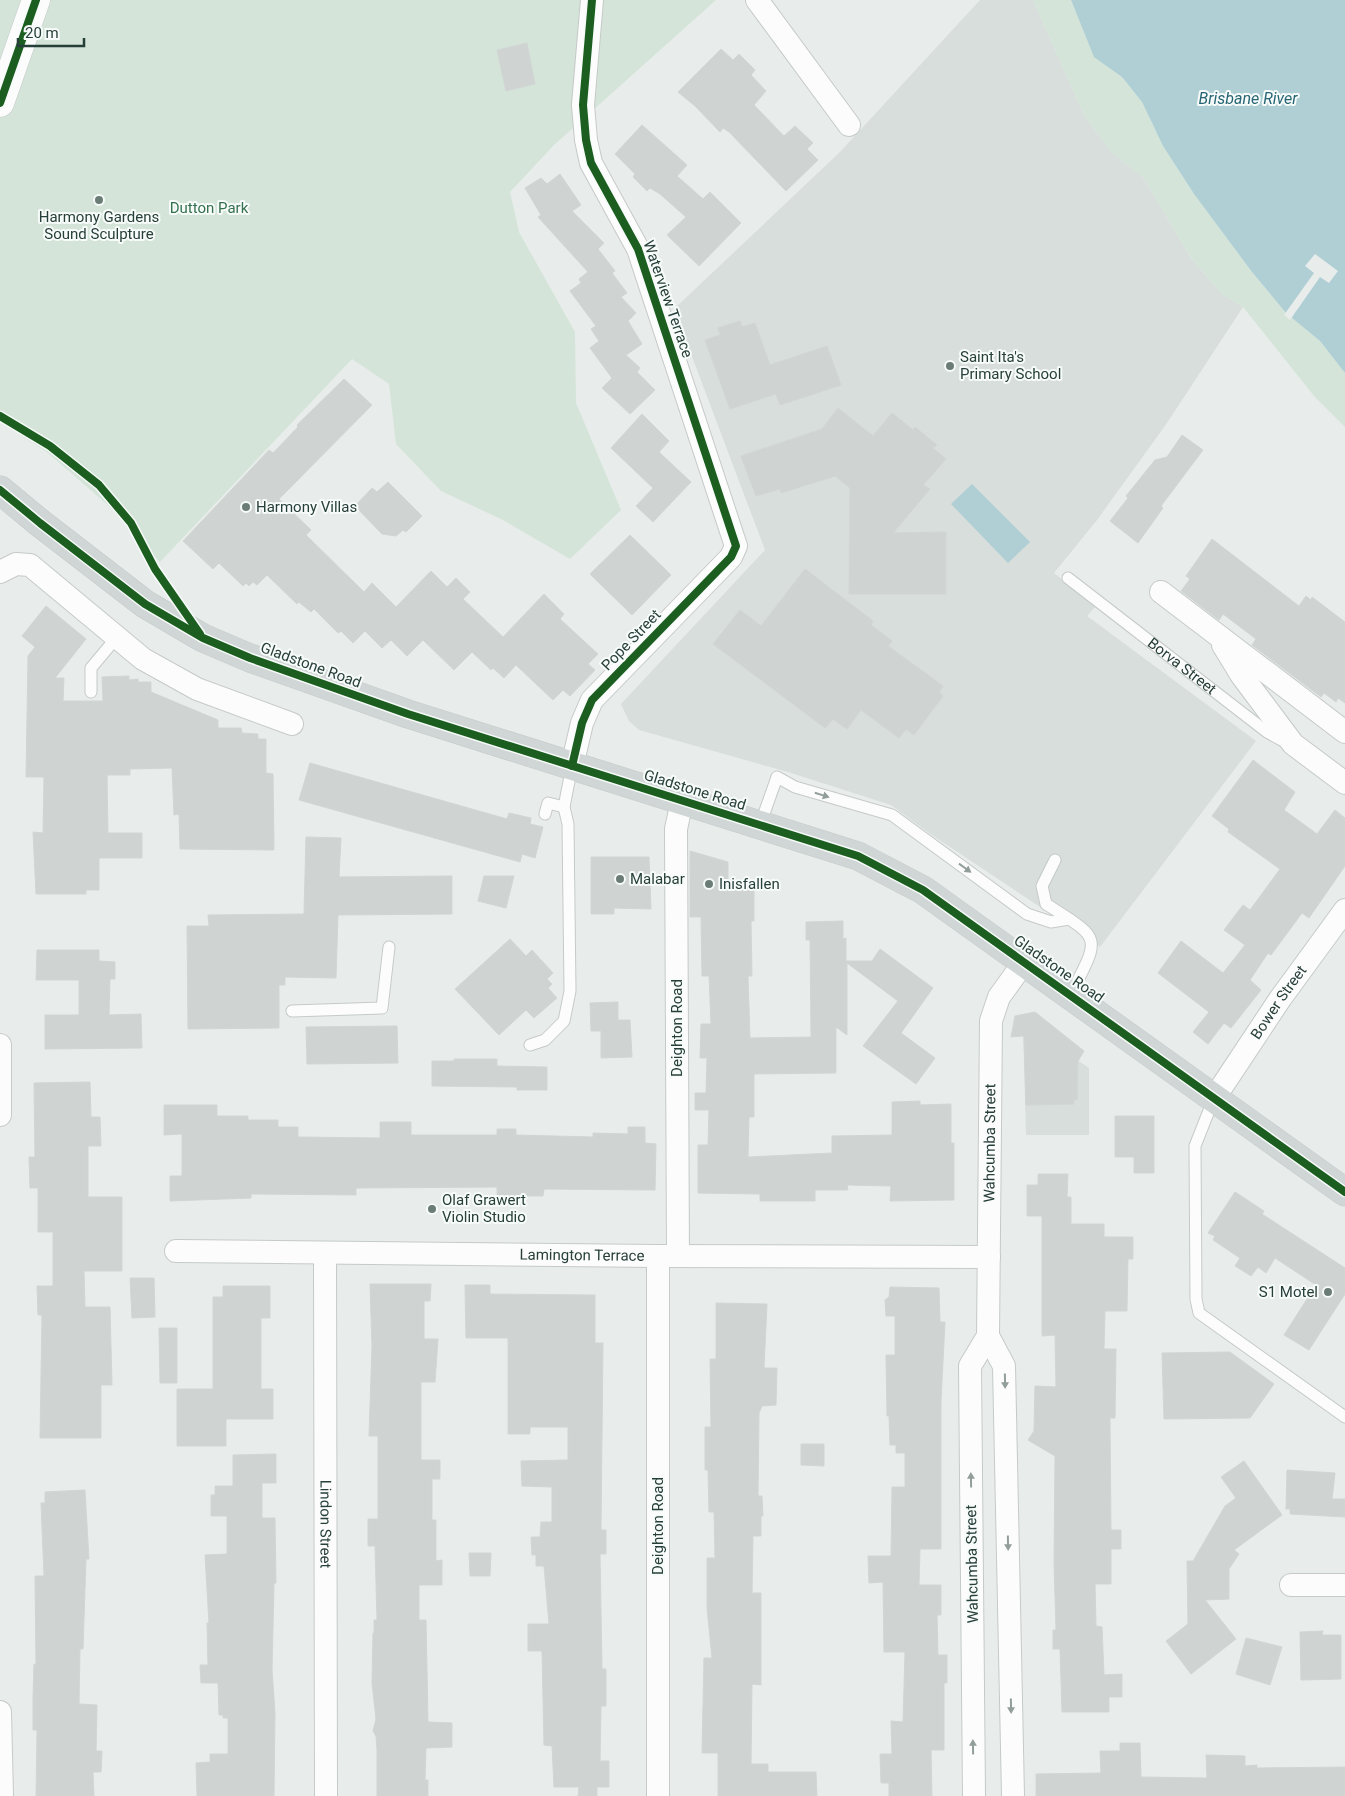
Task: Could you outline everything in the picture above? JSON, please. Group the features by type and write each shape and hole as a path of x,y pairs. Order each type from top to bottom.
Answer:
{"main road":[{"name":"Gladstone Road","path":"0,490 145,604 203,638 250,658 390,707 858,856 907,881 1071,994 1345,1192"}],"street":[{"path":"0,103 36,0"},
{"name":"Waterview Terrace","path":"592,0 584,105 586,140 591,163 638,249 736,543 736,549"},
{"path":"756,0 849,124"},
{"name":"Pope Street","path":"572,766 582,723 592,700 731,557 736,549"},
{"path":"8,568 30,565 143,660 197,689 292,724"},
{"name":"Borva Street","path":"1161,592 1345,732"},
{"name":"Borva Street","path":"1218,634 1242,676 1298,748 1345,784"},
{"name":"Deighton Road","path":"658,1796 676,829 682,800"},
{"name":"Bower Street","path":"1214,1097 1280,999 1345,910"},
{"name":"Wahcumba Street","path":"1013,1796 1004,1366 988,1336 991,1021 999,997 1024,961"},
{"path":"0,1045 0,1115"},
{"name":"Lamington Terrace","path":"176,1251 989,1257"},
{"name":"Lindon Street","path":"325,1253 326,1796"},
{"name":"Wahcumba Street","path":"974,1796 970,1366 988,1336"},
{"path":"1291,1585 1345,1585"},
{"path":"0,1712 2,1796"}],"lane":[{"name":"Borva Street","path":"1068,578 1266,732 1298,748"},
{"path":"91,692 91,668 117,637"},
{"path":"530,1045 545,1040 564,1021 570,991 568,824 564,807 572,766"},
{"name":"Gladstone Road","path":"760,825 777,778 796,786 892,815 1027,914 1051,922 1069,919"},
{"path":"545,814 548,803 564,807"},
{"path":"1055,860 1042,886 1046,904 1087,931 1093,946 1091,956 1071,994"},
{"path":"292,1011 382,1008 389,947"},
{"path":"1214,1097 1195,1146 1196,1298 1199,1313 1345,1417"}],"shaded area":[{"name":"Saint Ita's Primary School","path":"980,0 1033,0 1084,115 1112,153 1143,177 1191,258 1222,294 1243,307 1167,423 1097,520 1054,573 1096,606 1087,616 1256,741 1100,947 929,833 891,805 788,772 639,730 629,721 621,704 765,550 674,309 840,152"},
{"path":"1023,1028 1060,1048 1089,1068 1089,1135 1026,1135"}],"green space":[{"name":"Dutton Park","path":"0,0 716,0 554,145 510,192 519,232 575,332 576,403 621,510 570,559 503,520 441,491 396,444 389,384 352,359 160,562 111,508 47,452 0,422"},
{"path":"1033,0 1071,0 1094,56 1122,77 1142,102 1163,146 1194,194 1252,272 1286,313 1320,341 1345,373 1345,427 1314,396 1243,307 1222,294 1191,258 1143,177 1112,153 1084,115"}],"water":[{"name":"Brisbane River","path":"1071,0 1345,0 1345,373 1320,341 1286,313 1252,272 1194,194 1163,146 1142,102 1122,77 1094,57"},
{"path":"972,484 1030,542 1008,563 951,504"}],"pier":[{"path":"1315,254 1338,271 1329,283 1320,277 1290,320 1284,315 1314,273 1305,266"}],"building":[{"path":"527,43 535,84 506,91 497,50"},
{"path":"721,49 733,60 739,54 755,70 751,75 766,91 754,105 784,136 795,126 813,143 807,149 818,160 786,191 729,132 723,128 720,132 695,106 678,92"},
{"path":"642,125 687,165 677,176 703,199 710,192 741,223 699,266 667,235 686,217 660,194 650,188 647,191 633,177 635,174 615,154"},
{"path":"560,174 581,205 572,211 604,243 598,249 615,271 612,273 627,293 621,297 636,313 628,321 642,344 626,355 640,368 637,372 655,390 630,414 602,388 612,378 590,348 599,341 591,329 596,326 570,291 581,283 579,279 588,272 538,217 541,215 525,188 541,178 547,184"},
{"path":"740,321 742,327 755,323 770,365 827,346 841,385 780,405 776,394 730,409 705,340 720,335 718,328"},
{"path":"344,379 372,405 279,499 311,530 306,535 364,592 372,583 396,607 431,571 447,587 456,578 470,592 463,599 503,637 544,594 564,614 560,619 598,654 588,664 595,670 570,696 563,690 553,700 516,665 504,678 493,668 491,670 472,652 454,670 423,640 407,656 391,640 382,648 365,631 353,643 341,631 338,633 314,609 311,612 299,602 297,604 267,575 257,585 253,582 249,586 246,583 243,586 219,563 213,569 183,541 269,450 273,453 298,427 297,425"},
{"path":"838,408 873,436 892,413 913,430 915,427 937,445 933,448 946,459 923,485 930,489 893,533 946,532 946,594 849,594 850,488 835,476 781,493 780,489 756,496 741,456 822,429"},
{"path":"642,414 669,441 659,452 691,482 653,522 636,506 653,488 611,448"},
{"path":"1182,435 1203,450 1161,506 1163,508 1138,543 1110,521 1128,498 1126,496 1155,460 1167,457"},
{"path":"388,482 422,516 406,532 403,530 396,536 382,534 355,506 372,488 377,492"},
{"path":"630,535 671,575 632,615 590,574"},
{"path":"1212,539 1299,606 1306,596 1311,600 1312,597 1345,622 1345,703 1338,698 1336,702 1324,693 1321,697 1252,645 1256,639 1223,614 1219,620 1181,591 1190,579 1186,576"},
{"path":"805,569 873,621 871,625 892,641 888,646 943,686 939,692 943,696 914,735 906,729 899,738 861,710 847,729 833,719 825,728 713,644 740,610 761,626"},
{"path":"46,606 86,639 55,678 64,678 63,701 103,701 102,677 129,676 129,680 138,679 138,682 151,682 151,692 218,720 218,728 241,728 242,733 258,734 258,739 266,739 266,773 273,774 274,850 180,849 179,814 174,815 172,768 130,769 130,775 107,775 108,833 142,833 142,858 99,858 99,890 86,890 86,894 36,894 33,832 43,833 44,777 26,777 28,656 35,647 22,636"},
{"path":"1253,760 1295,792 1284,810 1317,834 1335,810 1345,818 1345,866 1309,918 1302,913 1271,955 1268,953 1250,980 1261,990 1231,1028 1224,1023 1208,1044 1193,1032 1209,1012 1158,973 1181,941 1223,973 1245,945 1224,930 1243,905 1250,910 1280,869 1228,832 1229,829 1212,816"},
{"path":"310,763 507,819 509,813 531,818 530,824 543,827 535,858 522,854 520,862 299,800"},
{"path":"306,837 341,838 339,877 452,876 452,914 338,915 336,978 285,977 285,985 279,985 279,1028 188,1029 187,926 209,926 208,915 304,914"},
{"path":"690,851 728,862 728,880 754,880 754,921 751,921 752,976 748,976 750,1038 811,1037 810,940 806,940 806,922 843,921 843,939 846,938 846,961 872,961 880,949 933,988 901,1033 935,1058 916,1084 863,1046 898,1001 847,963 847,1035 836,1027 836,1073 754,1074 754,1117 749,1117 748,1157 832,1153 832,1136 892,1135 892,1102 920,1101 920,1105 951,1104 951,1143 954,1143 954,1200 890,1201 891,1186 847,1185 848,1190 815,1190 815,1201 760,1201 760,1194 698,1193 698,1145 708,1145 709,1110 695,1110 695,1093 706,1093 707,1058 700,1058 701,1024 711,1024 709,976 702,976 701,917 690,917"},
{"name":"Malabar","path":"591,857 649,857 651,909 614,908 614,914 591,914"},
{"path":"484,876 514,876 506,908 478,901"},
{"path":"510,939 526,956 532,950 553,973 547,979 552,984 548,988 557,998 534,1018 526,1010 499,1035 455,989"},
{"path":"37,950 99,950 99,961 115,962 115,979 110,979 109,1015 141,1014 142,1048 45,1049 45,1015 79,1015 79,980 36,980"},
{"path":"618,1002 618,1020 630,1020 632,1057 601,1058 601,1031 591,1031 590,1003"},
{"path":"1035,1012 1084,1051 1078,1061 1077,1100 1073,1100 1074,1104 1026,1105 1024,1036 1011,1037 1015,1016"},
{"path":"397,1026 398,1063 307,1064 306,1027"},
{"path":"454,1059 497,1059 497,1066 547,1067 547,1090 517,1090 517,1087 432,1086 432,1061 454,1061"},
{"path":"90,1082 91,1117 100,1117 101,1146 88,1146 88,1197 122,1197 122,1271 84,1271 85,1307 110,1307 112,1385 101,1385 101,1438 40,1438 42,1315 38,1315 37,1286 53,1286 53,1232 38,1232 38,1188 30,1188 29,1157 35,1157 34,1083"},
{"path":"164,1105 217,1105 217,1116 248,1116 248,1120 278,1120 278,1127 298,1127 298,1137 380,1138 380,1122 411,1122 411,1135 497,1135 497,1129 516,1129 516,1135 593,1137 593,1133 628,1134 628,1127 645,1127 645,1143 656,1144 655,1190 544,1189 543,1196 497,1196 497,1187 356,1188 356,1195 251,1194 251,1198 170,1201 170,1176 182,1176 182,1134 164,1135"},
{"path":"1115,1116 1154,1116 1154,1173 1134,1173 1134,1157 1115,1157"},
{"path":"1038,1174 1068,1174 1067,1197 1071,1197 1071,1224 1104,1224 1104,1237 1133,1237 1133,1259 1128,1259 1127,1311 1105,1311 1104,1349 1116,1349 1115,1418 1110,1418 1111,1530 1121,1530 1121,1549 1111,1549 1111,1584 1095,1584 1096,1626 1102,1627 1104,1675 1122,1674 1122,1697 1109,1697 1109,1712 1062,1712 1060,1649 1053,1649 1053,1630 1056,1630 1054,1562 1055,1456 1028,1440 1034,1431 1035,1386 1056,1387 1055,1335 1042,1336 1042,1216 1027,1216 1027,1185 1038,1185"},
{"path":"1235,1192 1264,1211 1262,1214 1345,1268 1345,1294 1309,1350 1284,1335 1316,1285 1275,1258 1266,1273 1258,1267 1251,1276 1235,1266 1240,1258 1213,1240 1215,1236 1208,1233"},
{"path":"130,1278 154,1278 155,1317 132,1318"},
{"path":"370,1284 431,1284 430,1301 424,1301 424,1339 438,1339 435,1382 421,1382 421,1460 440,1460 440,1479 432,1479 432,1520 436,1520 436,1561 442,1560 442,1585 419,1585 419,1620 426,1620 428,1722 452,1723 452,1747 426,1748 425,1780 428,1780 428,1796 377,1796 377,1750 376,1736 373,1731 376,1719 372,1683 374,1620 377,1620 375,1546 368,1546 368,1519 378,1519 378,1436 369,1436 372,1346"},
{"path":"465,1285 490,1285 490,1294 595,1295 595,1343 603,1343 601,1530 606,1530 606,1554 600,1554 602,1669 606,1669 606,1706 601,1706 600,1761 609,1761 609,1787 597,1787 597,1796 578,1796 579,1787 554,1787 552,1746 544,1745 542,1651 528,1651 528,1624 549,1624 544,1566 536,1566 536,1555 532,1555 531,1537 540,1537 541,1522 552,1522 552,1487 522,1486 521,1461 568,1460 568,1427 530,1427 530,1434 508,1434 508,1338 466,1338"},
{"path":"223,1286 270,1286 270,1318 261,1318 261,1389 273,1389 273,1419 226,1419 226,1446 177,1446 177,1389 213,1389 213,1297 223,1297"},
{"path":"890,1287 939,1288 940,1322 945,1322 941,1401 941,1549 920,1549 919,1585 941,1585 941,1615 937,1615 938,1655 947,1655 947,1683 944,1683 944,1750 931,1750 932,1796 889,1796 889,1783 881,1783 880,1754 892,1754 891,1721 903,1722 905,1652 884,1652 883,1582 869,1583 868,1556 891,1556 892,1487 905,1487 905,1453 896,1453 896,1445 890,1445 889,1416 887,1416 886,1355 895,1355 895,1316 886,1316 885,1300 889,1297"},
{"path":"716,1303 767,1304 764,1368 777,1368 776,1405 762,1406 759,1413 758,1496 762,1496 763,1516 761,1516 761,1536 753,1536 752,1593 761,1593 761,1685 752,1684 751,1764 768,1764 768,1772 816,1772 817,1796 718,1796 718,1753 702,1753 704,1658 712,1658 707,1608 707,1558 715,1558 714,1512 709,1512 708,1470 705,1470 705,1427 711,1427 710,1359 716,1359"},
{"path":"159,1328 177,1328 177,1383 160,1383"},
{"path":"1230,1352 1274,1384 1250,1418 1164,1419 1162,1353"},
{"path":"801,1444 824,1444 824,1466 801,1465"},
{"path":"276,1454 276,1483 262,1483 262,1518 275,1518 276,1583 274,1583 272,1670 275,1713 274,1796 197,1796 196,1763 210,1762 210,1754 228,1754 228,1718 223,1718 223,1715 219,1715 218,1683 201,1683 200,1665 208,1665 207,1623 209,1623 205,1555 227,1554 227,1516 211,1516 211,1495 215,1495 215,1486 233,1486 233,1455"},
{"path":"1244,1461 1282,1515 1234,1550 1239,1554 1229,1569 1229,1599 1205,1600 1236,1639 1191,1674 1166,1641 1188,1624 1187,1561 1193,1561 1225,1506 1236,1498 1221,1477"},
{"path":"1287,1470 1335,1473 1332,1499 1345,1499 1345,1517 1290,1514 1290,1509 1286,1509"},
{"path":"85,1490 89,1559 86,1559 83,1649 80,1649 79,1704 97,1705 96,1751 102,1751 101,1772 93,1772 94,1796 36,1796 37,1730 33,1730 34,1664 36,1664 35,1576 44,1576 41,1503 45,1503 45,1492"},
{"path":"469,1553 491,1553 490,1576 470,1576"},
{"path":"1323,1631 1322,1635 1341,1635 1341,1679 1301,1680 1300,1632"},
{"path":"1246,1638 1282,1647 1270,1685 1236,1674"},
{"path":"1120,1743 1140,1743 1141,1777 1207,1778 1206,1755 1245,1756 1245,1766 1257,1765 1257,1768 1345,1767 1345,1796 1036,1796 1036,1774 1101,1773 1100,1751 1120,1751"}],"cycle path":[{"path":"0,103 36,0"},
{"path":"572,766 582,723 592,700 731,557 736,546 638,249 591,163 586,140 583,105 592,0"},
{"path":"0,416 50,446 99,485 131,523 155,569 200,634"},
{"path":"0,490 145,604 203,638 250,658 408,714 858,856 923,890 1345,1192"}],"place":[{"name":"Harmony Gardens Sound Sculpture","path":"99,200"},
{"name":"Saint Ita's Primary School","path":"950,366"},
{"name":"Harmony Villas","path":"246,507"},
{"name":"Malabar","path":"620,879"},
{"name":"Inisfallen","path":"709,884"},
{"name":"Olaf Grawert Violin Studio","path":"432,1209"},
{"name":"S1 Motel","path":"1328,1292"}]}
